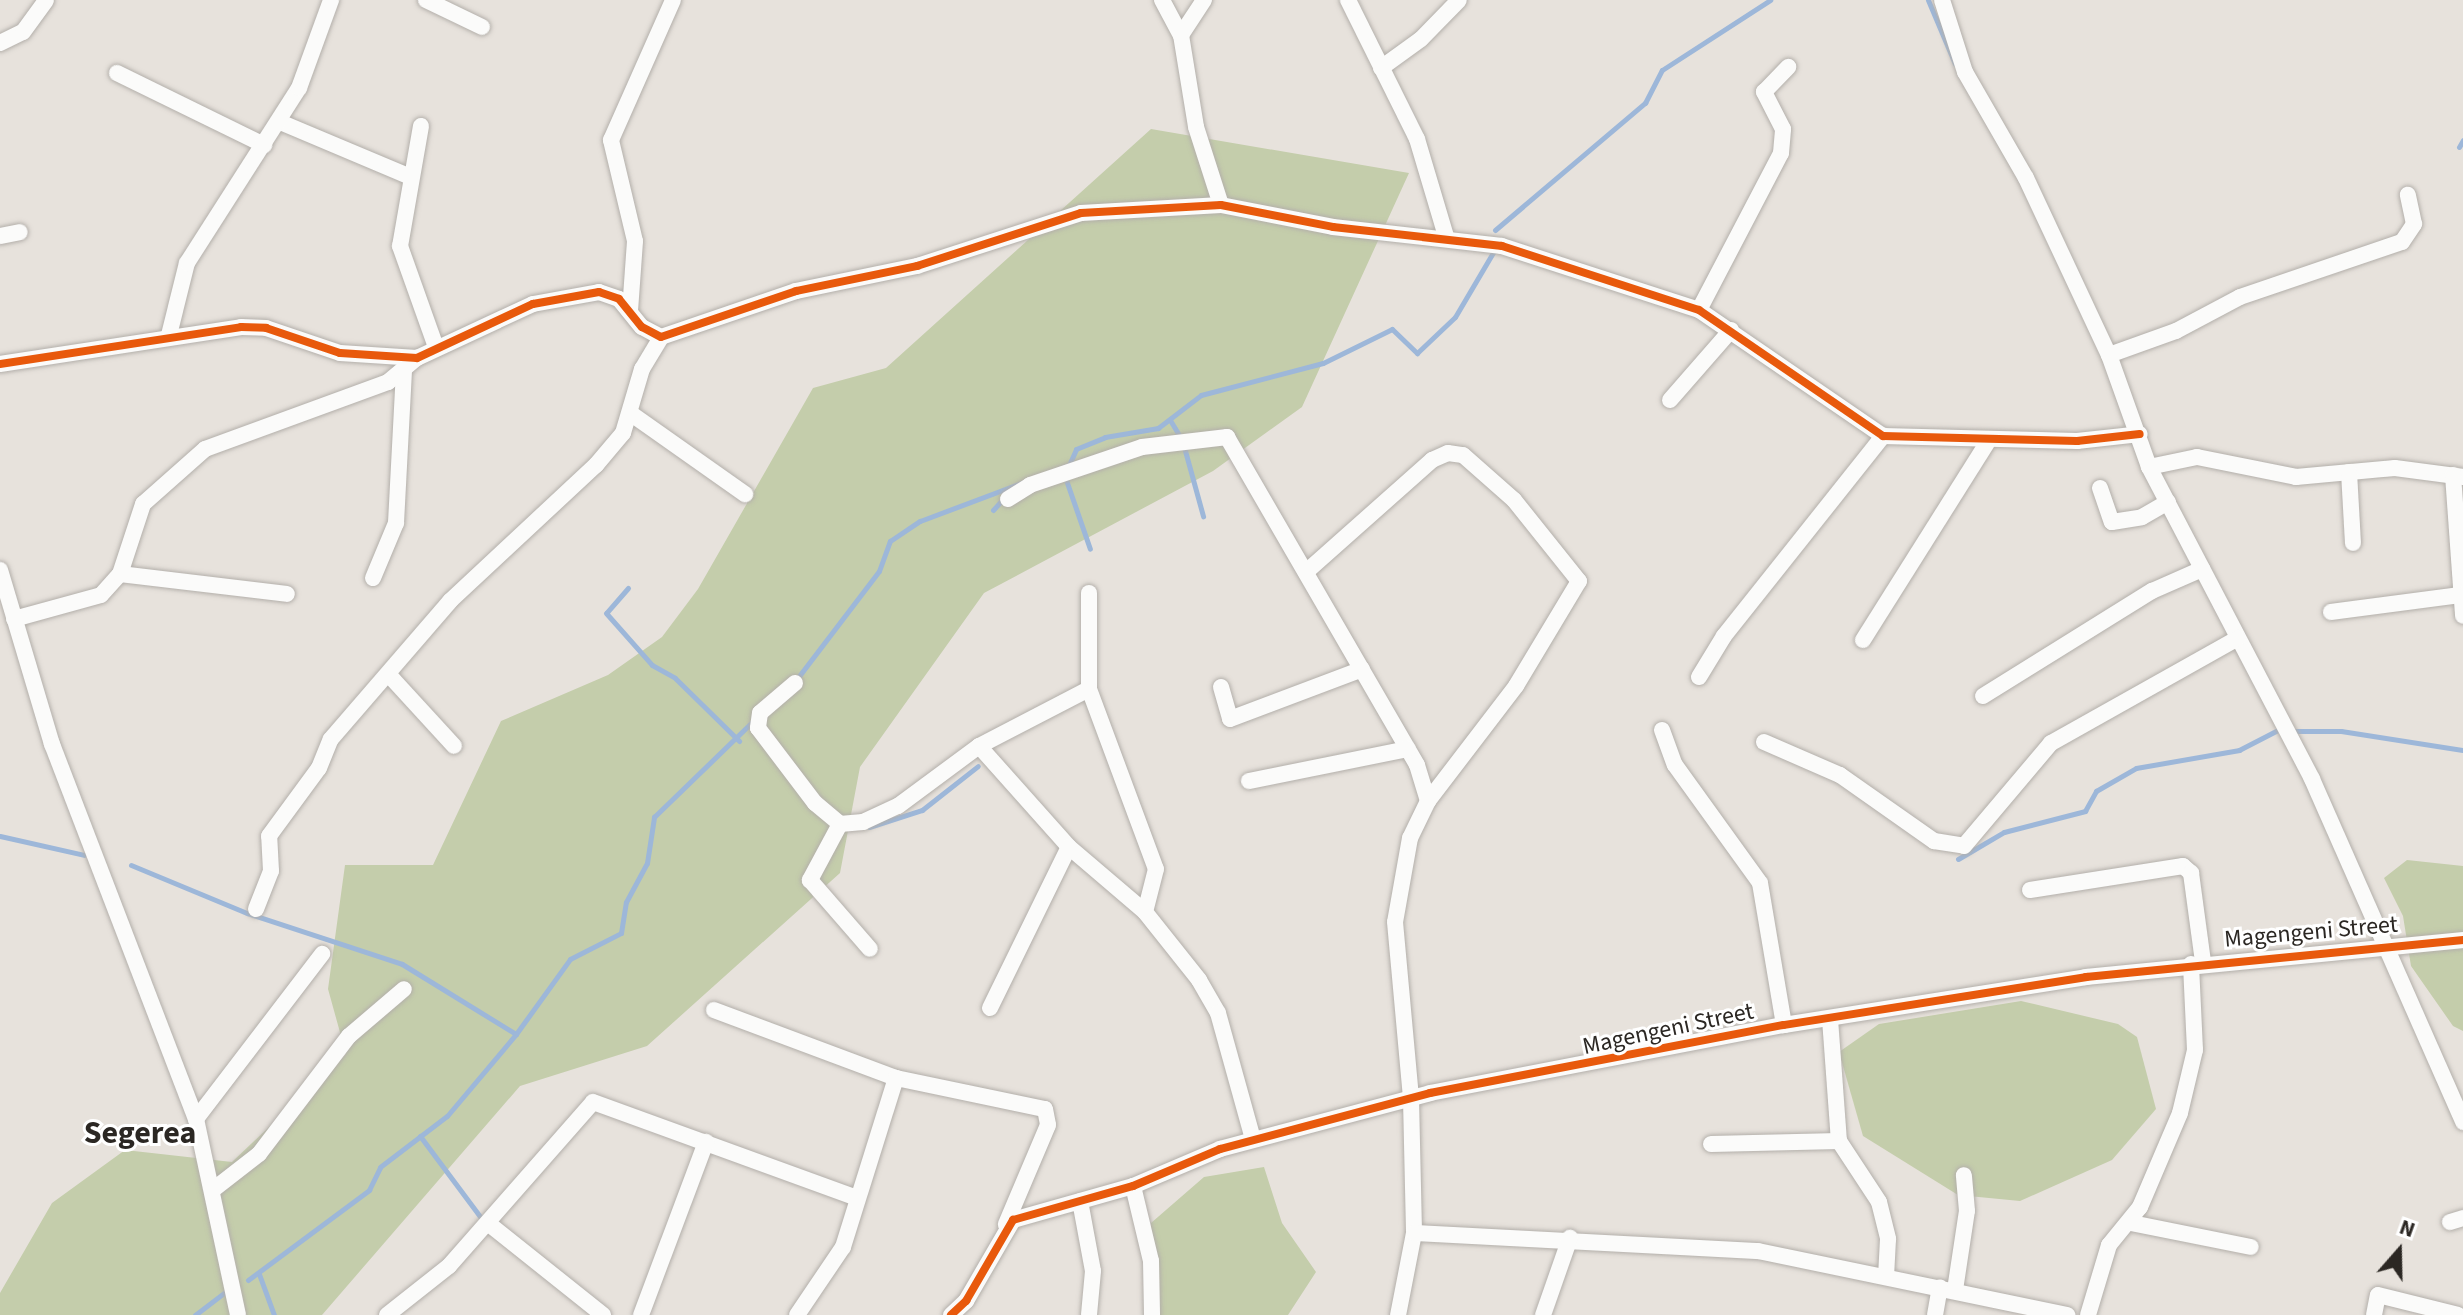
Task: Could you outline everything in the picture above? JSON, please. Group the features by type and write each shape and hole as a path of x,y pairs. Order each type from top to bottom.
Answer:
{"street":[{"path":"0,43 23,32 46,0"},
{"path":"169,335 187,263 280,122 331,0"},
{"path":"426,0 482,27"},
{"path":"630,311 635,241 611,140 673,0"},
{"path":"1162,0 1181,35 1196,127 1221,205"},
{"path":"1181,35 1204,0"},
{"path":"1348,0 1417,139 1446,236"},
{"path":"1381,68 1421,39 1459,0"},
{"path":"1942,0 1965,72 2026,178 2109,355 2140,434 2149,467 2312,779 2382,944 2463,1122"},
{"path":"1699,310 1781,153 1783,129 1764,92 1788,67"},
{"path":"117,73 264,145"},
{"path":"280,122 411,177"},
{"path":"421,126 400,246 436,347"},
{"path":"2109,355 2176,331 2240,297 2402,242 2414,224 2408,195"},
{"path":"256,909 271,871 269,836 349,715 389,675 450,601 596,465 630,413 642,369 661,337 796,291 917,266 1081,213 1221,205 1333,227 1446,236 1502,246 1699,310 1865,429 1883,436 1989,440 2140,434"},
{"path":"0,236 20,232"},
{"path":"14,619 101,595 120,574 143,504 205,449 266,422 365,391 404,370 436,347 571,294 610,294 661,337"},
{"path":"0,364 169,335 266,328 340,353 417,358"},
{"path":"1670,400 1731,330"},
{"path":"373,578 396,523 404,370"},
{"path":"630,413 745,494"},
{"path":"1008,499 1103,458 1224,435 1408,749 1428,801"},
{"path":"1699,677 1883,436"},
{"path":"1863,640 1989,440"},
{"path":"1306,572 1432,460 1448,453 1463,455 1479,466 1576,572 1577,589 1516,686 1428,801 1410,838 1395,922 1411,1099 1414,1233 1398,1315"},
{"path":"2149,467 2197,457 2263,475 2395,468 2458,476 2463,616"},
{"path":"2349,472 2353,543"},
{"path":"2100,488 2112,522 2142,517 2168,502"},
{"path":"1983,696 2152,591 2202,569"},
{"path":"0,570 5,602 14,619 75,809 196,1119 214,1189 238,1315"},
{"path":"120,574 287,594"},
{"path":"1089,593 1089,689 1153,854 1154,882 1145,912"},
{"path":"2331,612 2460,595"},
{"path":"1764,742 1840,775 1934,841 1964,846 2051,743 2238,638"},
{"path":"1221,687 1230,719 1362,669"},
{"path":"389,675 454,746"},
{"path":"795,683 760,713 758,728 815,803 840,824 863,822 898,806 979,746 1089,689"},
{"path":"1662,730 1675,765 1760,883 1784,1025"},
{"path":"979,746 1069,847 1145,912 1208,993 1253,1139"},
{"path":"1249,781 1408,749"},
{"path":"840,824 810,880 870,949"},
{"path":"990,1008 1069,847"},
{"path":"2030,890 2183,866 2191,873 2197,963 2192,1068 2156,1176 2131,1223 2109,1245 2088,1315"},
{"name":"Magengeni Street","path":"1006,1224 1133,1186 1253,1139 1411,1099 1784,1025 2197,963 2382,944 2463,940"},
{"path":"196,1119 322,954"},
{"path":"214,1189 259,1154 349,1036 404,989"},
{"path":"714,1010 896,1078 1045,1109 1048,1125 1006,1224 966,1301 951,1315"},
{"path":"1830,1019 1839,1141 1879,1202 1888,1239 1886,1274"},
{"path":"797,1315 843,1247 896,1078"},
{"path":"387,1315 449,1266 593,1102 857,1198"},
{"path":"1711,1144 1839,1141"},
{"path":"641,1315 706,1142"},
{"path":"1935,1315 1947,1288 1967,1211 1964,1175"},
{"path":"1133,1186 1151,1261 1152,1315"},
{"path":"1080,1201 1093,1271 1089,1315"},
{"path":"2131,1223 2251,1247"},
{"path":"489,1224 603,1315"},
{"path":"1414,1233 1570,1238 1758,1251 1886,1274 2067,1315"},
{"path":"1543,1315 1570,1238"},
{"path":"2374,1315 2378,1295 2458,1315"}],"green space":[{"path":"1151,129 1409,173 1302,407 1213,471 984,593 860,767 840,873 647,1046 520,1086 322,1315 0,1315 0,1293 52,1203 125,1150 232,1162 346,1054 328,989 345,865 433,865 501,721 608,675 662,637 698,589 813,388 886,368"},
{"path":"2407,860 2463,866 2463,1031 2453,1026 2411,966 2403,916 2384,878"},
{"path":"2021,1001 2118,1024 2137,1037 2156,1109 2112,1160 2020,1201 1958,1195 1863,1136 1839,1052 1879,1024"},
{"path":"1264,1167 1282,1223 1316,1272 1288,1315 1151,1315 1151,1223 1204,1177"}],"waterway":[{"path":"1495,230 1645,103 1662,70 1770,0"},
{"path":"1928,0 1955,64"},
{"path":"2459,147 2463,140"},
{"path":"796,680 879,571 890,541 920,521 1069,465 1076,449 1105,437 1158,428 1201,395 1323,363 1392,329 1417,353 1455,317 1495,249"},
{"path":"1170,420 1181,438"},
{"path":"1184,447 1203,516"},
{"path":"1064,474 1090,549"},
{"path":"993,510 1003,499"},
{"path":"628,588 606,613 652,665 675,678 739,741"},
{"path":"131,865 247,913 402,964 516,1034 570,959 621,933 626,902 647,863 654,817 754,720"},
{"path":"1958,859 2004,832 2085,811 2096,791 2136,768 2239,750 2276,731"},
{"path":"2293,731 2341,731 2463,750"},
{"path":"869,827 922,810 978,766"},
{"path":"0,836 84,855"},
{"path":"248,1280 369,1190 380,1167 447,1116 516,1034"},
{"path":"420,1136 484,1222"},
{"path":"259,1274 274,1315"},
{"path":"195,1315 229,1289"}],"cycle path":[{"path":"0,364 241,327 266,328 340,353 417,358 533,304 599,292 619,299 642,327 661,337 796,291 917,266 1081,213 1221,205 1333,227 1502,246 1699,310 1883,436 2077,441 2140,434"},
{"path":"951,1315 966,1301 1013,1220 1133,1186 1220,1149 1430,1093 1784,1025 2086,977 2463,940"}],"district":[{"name":"Segerea","path":"140,1133"}]}
